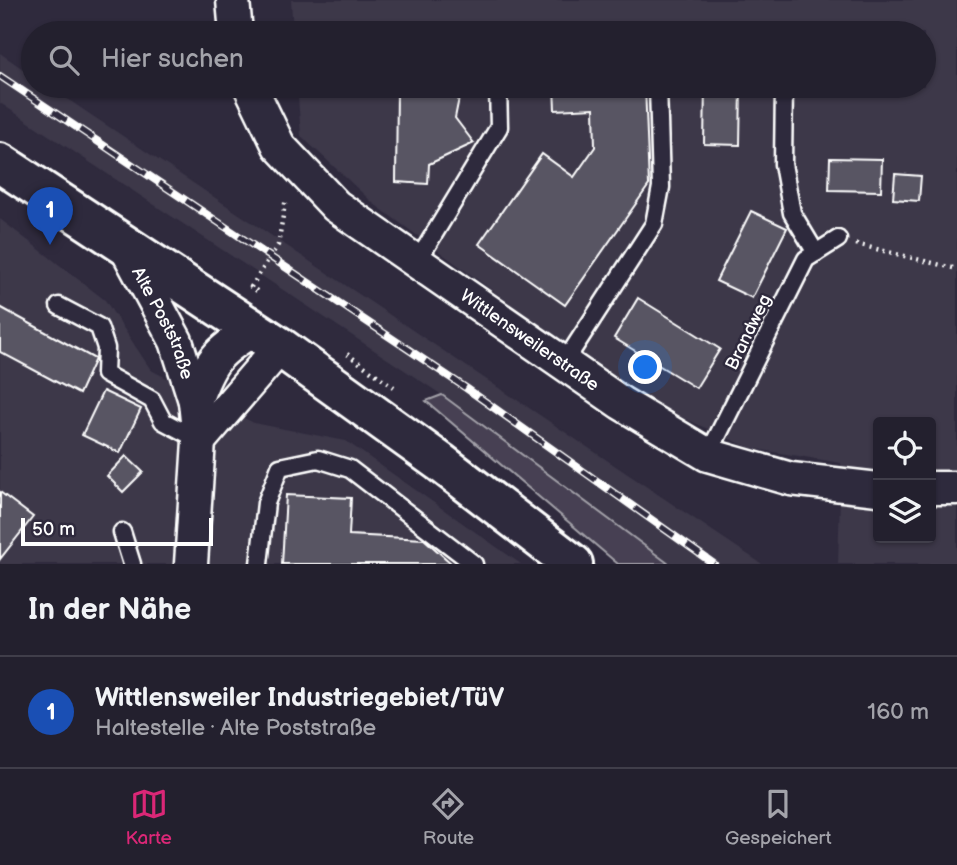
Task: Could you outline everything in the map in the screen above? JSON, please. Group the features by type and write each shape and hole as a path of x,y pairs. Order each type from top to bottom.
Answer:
{"street":[{"path":"233,0 234,21"},
{"name":"Wittlensweilerstraße","path":"256,98 278,146 336,206 621,403 708,455 791,479 873,488"},
{"path":"0,163 126,248 264,323 573,564"},
{"name":"Alte Poststraße","path":"126,248 176,341 195,401 199,440 191,564"},
{"path":"199,440 264,323"},
{"name":"Alte Poststraße","path":"195,401 205,374 220,350 264,323"},
{"path":"936,488 957,488"}],"lane":[{"path":"417,262 499,127 498,98"},
{"path":"564,363 654,224 661,187 658,98"},
{"path":"784,98 782,164 792,213 816,253"},
{"name":"Brandweg","path":"708,455 806,259 838,239"},
{"path":"59,306 99,327 106,348 105,374 152,400 163,421 199,440"},
{"path":"260,564 266,503 280,467 318,460 349,469 474,564"},
{"path":"122,532 132,564"}],"path":[{"path":"264,323 251,287 278,245 286,198"},
{"path":"838,239 957,269"},
{"path":"342,351 365,363 402,393"}],"shaded area":[{"path":"291,0 957,0 957,564 838,564 841,463 750,448 641,399 374,204 301,136 298,98 936,98 936,21 292,21"},
{"path":"0,53 21,68 21,98 66,98 762,564 669,564 442,395 0,103"},
{"path":"0,219 105,300 151,370 254,423 346,441 521,564 0,564"},
{"path":"442,395 669,564 618,564 426,401"}],"building":[{"path":"397,98 459,98 455,118 474,143 429,164 428,184 396,182"},
{"path":"554,98 645,98 649,185 565,305 479,244 542,154 574,177 595,147 594,108 555,110"},
{"path":"705,98 741,98 740,145 704,144"},
{"path":"830,158 882,159 881,191 829,190"},
{"path":"895,174 921,176 919,201 893,199"},
{"path":"751,211 787,228 752,298 716,281"},
{"path":"638,298 720,349 696,388 614,338"},
{"path":"0,307 95,359 79,394 0,352"},
{"path":"103,391 141,409 120,453 82,435"},
{"path":"126,456 143,472 123,492 107,476"},
{"path":"0,492 33,517 0,559"},
{"path":"286,495 351,498 349,535 424,539 452,564 282,564"}],"railway":[{"path":"0,76 21,90"},
{"path":"33,98 466,388 714,564"}],"place":[{"name":"Wittlensweiler Industriegebiet/TüV","path":"50,245"}]}
